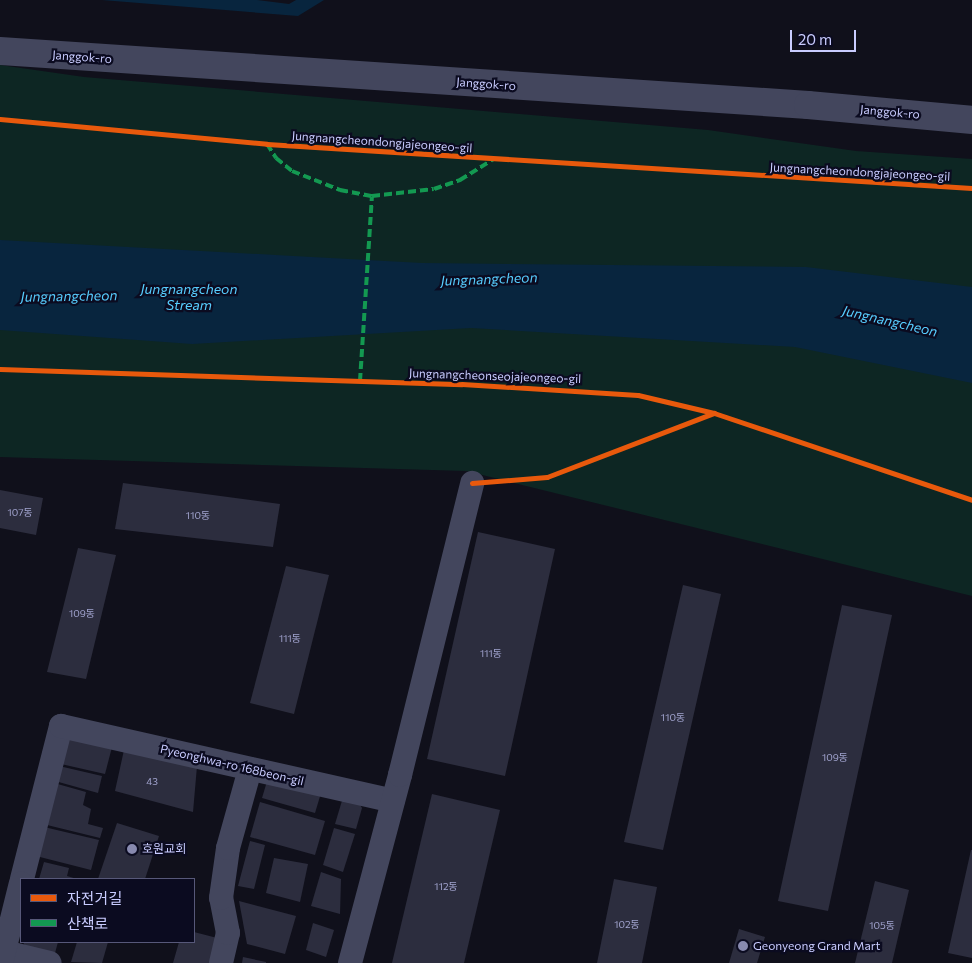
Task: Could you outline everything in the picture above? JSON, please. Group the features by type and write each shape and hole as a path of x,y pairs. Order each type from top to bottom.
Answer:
{"street":[{"name":"Janggok-ro","path":"0,51 798,105 972,120"},
{"path":"350,963 393,801 472,482"},
{"name":"Pyeonghwa-ro 168beon-gil","path":"23,878 61,726 393,801"},
{"path":"221,963 228,932 221,898 223,881 228,848 250,769"},
{"name":"Pyeonghwa-ro 168beon-gil","path":"1,955 20,888"},
{"path":"1,955 50,963"}],"green space":[{"path":"0,65 84,77 708,130 856,151 972,159 972,596 466,471 0,457"}],"water":[{"path":"102,0 257,0 289,4 296,0 324,0 298,16"},
{"name":"Jungnangcheon Stream","path":"0,240 422,263 806,267 972,287 972,383 795,347 471,328 192,344 0,330"}],"building":[{"path":"123,483 280,504 273,547 115,529"},
{"path":"0,490 43,498 36,535 0,528"},
{"path":"478,532 555,549 505,776 427,759"},
{"path":"78,548 116,555 86,679 47,672"},
{"path":"286,566 329,575 294,714 250,703"},
{"path":"683,585 721,594 663,850 624,842"},
{"path":"842,605 892,615 828,911 778,901"},
{"path":"67,737 112,747 105,774 61,764"},
{"path":"124,750 197,766 193,812 115,791"},
{"path":"59,766 102,776 98,793 55,781"},
{"path":"268,778 321,793 315,813 262,798"},
{"path":"54,783 86,792 83,805 91,809 88,824 103,828 100,838 43,824"},
{"path":"344,794 356,798 362,808 356,829 335,824"},
{"path":"432,794 500,810 464,963 392,963"},
{"path":"260,802 325,821 315,855 250,837"},
{"name":"호원교회","path":"117,823 159,836 145,878 98,878"},
{"path":"44,827 99,840 91,870 36,856"},
{"path":"334,828 355,834 343,872 323,865"},
{"path":"250,841 265,845 254,889 238,886"},
{"path":"972,850 972,958 948,953"},
{"path":"274,858 308,864 300,902 266,893"},
{"path":"44,862 69,868 67,876 74,878 39,878"},
{"path":"321,872 341,879 340,914 311,906"},
{"path":"614,879 657,887 642,963 597,963"},
{"path":"875,881 909,890 892,963 855,963"},
{"path":"239,901 296,916 285,954 247,944"},
{"path":"313,923 334,930 326,957 306,950"},
{"path":"739,929 765,937 757,963 729,963"},
{"path":"195,932 221,939 215,963 173,963 179,943 195,943"},
{"path":"24,943 58,943 55,953 25,946"},
{"path":"77,943 108,943 102,963 71,962"},
{"path":"243,957 266,962 266,963 242,963"}],"marked path":[{"path":"267,144 276,158 292,171 340,190 372,196 434,189 460,180 493,159"},
{"path":"360,381 372,196"}],"cycle path":[{"name":"Jungnangcheondongjajeongeo-gil","path":"0,119 267,144 972,188"},
{"name":"Jungnangcheonseojajeongeo-gil","path":"0,369 462,384 638,395 714,413 972,500"},
{"path":"472,483 547,477 714,413"}],"place":[{"name":"호원교회","path":"132,849"},
{"name":"Geonyeong Grand Mart","path":"743,946"}],"water label":[{"name":"Jungnangcheon","path":"489,279"},
{"name":"Jungnangcheon","path":"69,296"},
{"name":"Jungnangcheon","path":"890,321"}]}
